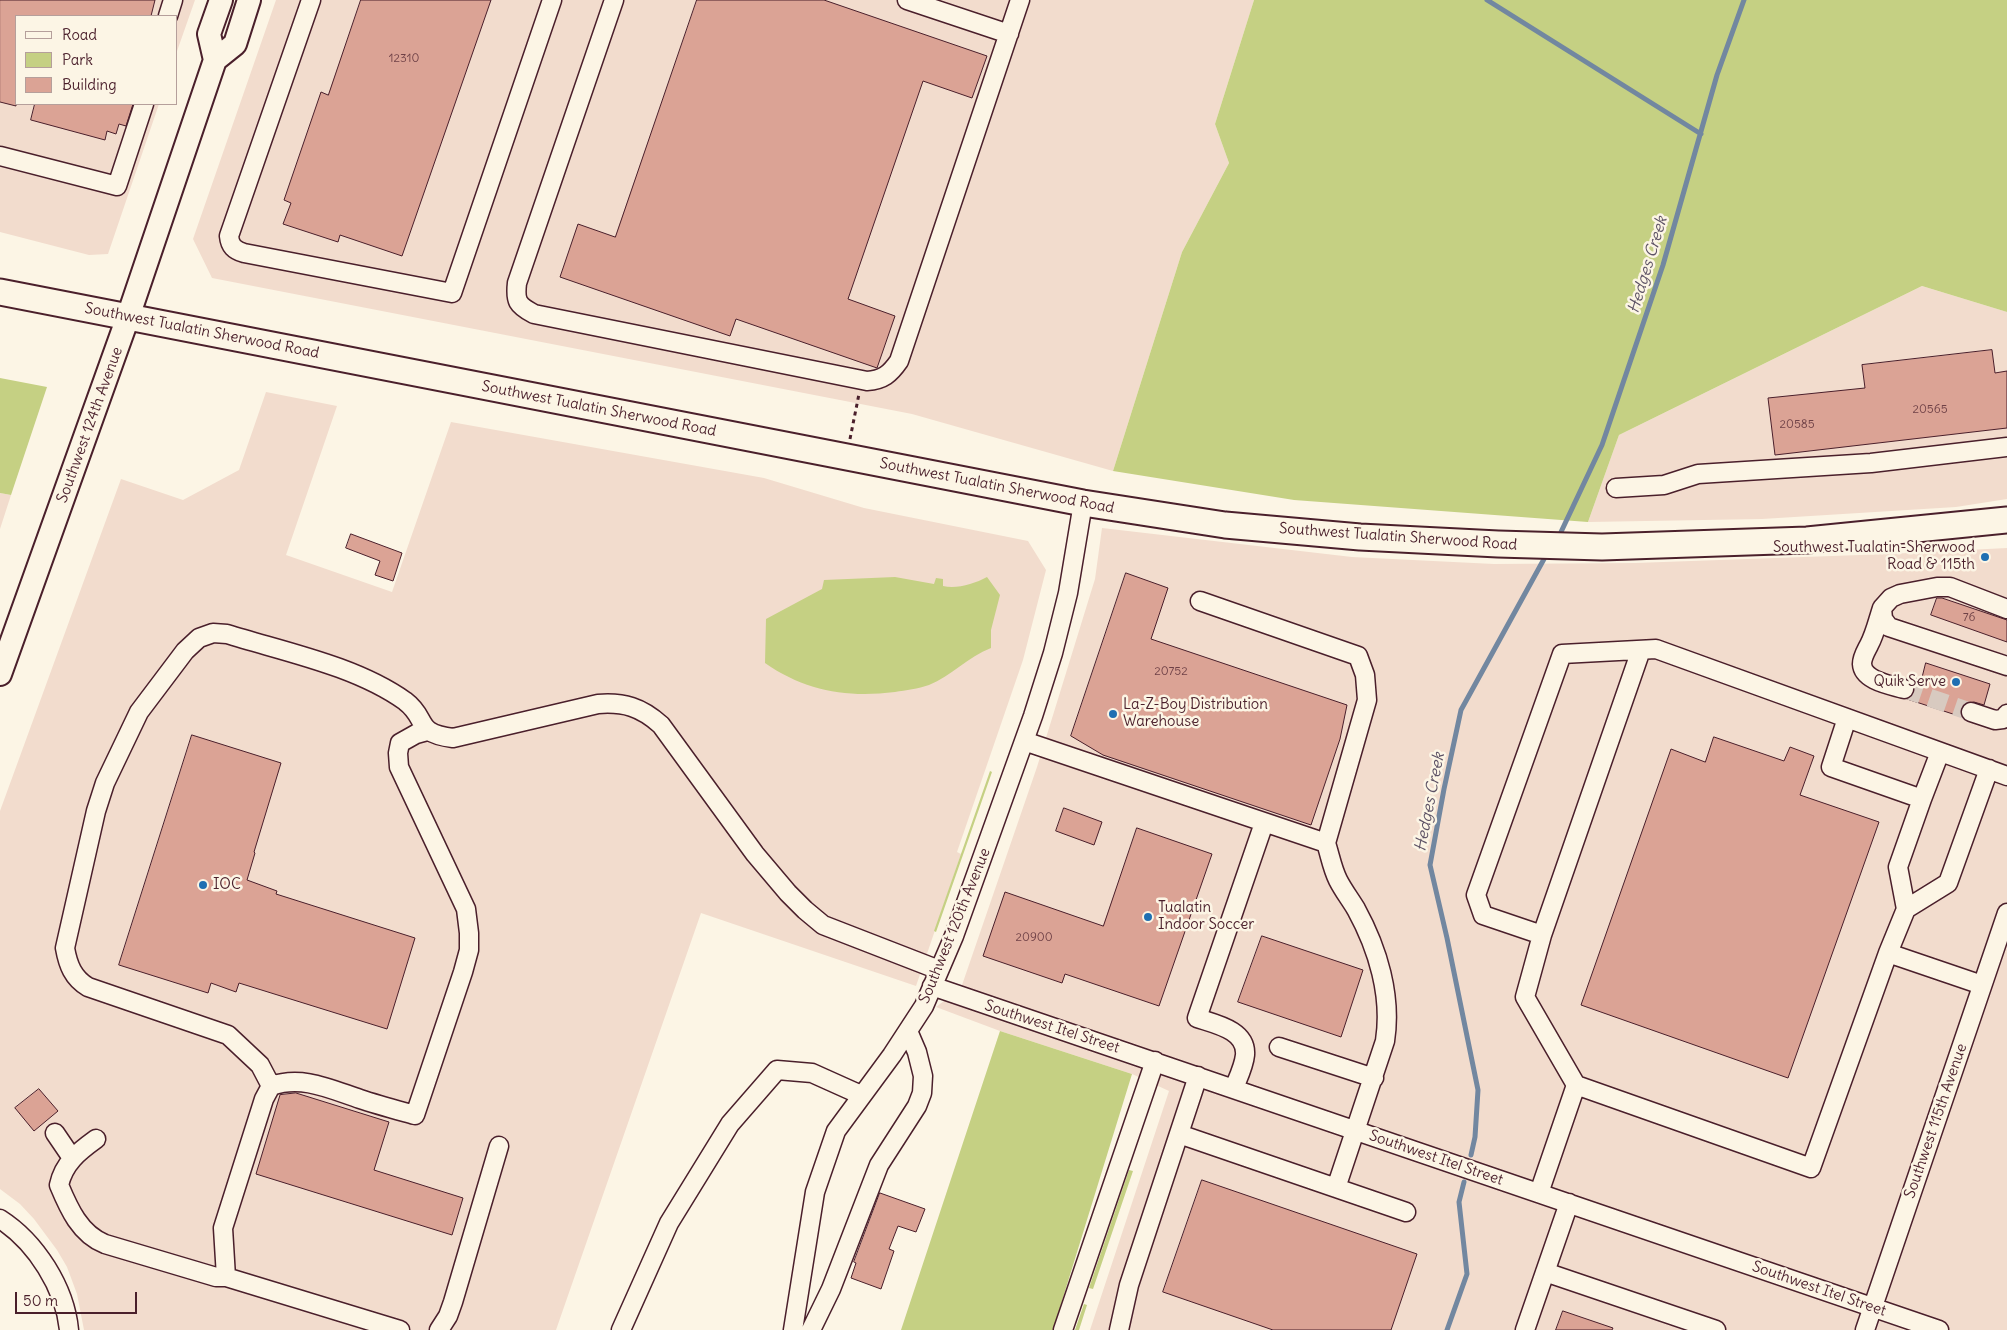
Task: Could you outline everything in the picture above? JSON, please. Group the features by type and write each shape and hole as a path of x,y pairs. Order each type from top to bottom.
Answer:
{"highway":[{"name":"Southwest Tualatin Sherwood Road","path":"0,292 1083,503 1225,524 1360,537 1602,547 1808,540 2007,520"}],"main road":[{"path":"221,0 209,34 215,60 235,44 250,0"},
{"name":"Southwest 124th Avenue","path":"0,674 128,317 215,60"}],"street":[{"path":"168,15 173,0"},
{"path":"312,0 231,231 230,243 234,250 244,253 452,293 552,0"},
{"path":"614,0 517,283 515,296 521,308 534,314 863,380 880,380 891,372 898,361 1020,0"},
{"path":"907,0 1009,34"},
{"path":"0,156 117,186 144,105"},
{"path":"1616,488 1664,485 1698,474 1871,463 2007,447"},
{"name":"Southwest 120th Avenue","path":"793,1330 815,1192 836,1131 924,1006 954,936 1024,741 1053,653 1068,594 1083,503"},
{"path":"1904,689 1877,681 1864,670 1862,664 1882,608 1891,598 1900,594 1937,587 1950,587 2007,608"},
{"path":"1200,601 1358,656 1365,675 1367,700 1326,843 1338,880 1357,911 1375,952 1386,990 1389,1020 1374,1078 1336,1188"},
{"path":"1882,608 1883,619 1889,627 2007,666"},
{"path":"226,1277 223,1228 264,1099 271,1086 283,1082 300,1081 317,1084 362,1100 415,1115 469,950 466,909 399,767 398,753 400,743 416,734 428,731 415,710 405,701 355,673 227,634 213,633 199,638 185,651 144,705 105,783 96,811 65,948 67,960 73,974 80,982 88,987 228,1035 260,1065 271,1086"},
{"path":"1542,935 1483,915 1476,895 1562,654 1656,649 2007,776"},
{"path":"1641,650 1542,935 1525,997 1576,1085 1811,1168 1888,953 1906,909 1898,867 1940,752"},
{"name":"Southwest Itel Street","path":"428,731 437,736 453,738 598,704 616,703 648,713 661,725 755,854 788,893 824,925 936,978 1155,1061 1938,1330"},
{"path":"1971,712 1995,720 2003,719 2007,714"},
{"path":"1847,718 1831,767 1922,799"},
{"path":"1024,741 1264,824 1326,843"},
{"path":"1906,909 1948,883 1989,769"},
{"path":"1234,1088 1245,1056 1245,1044 1236,1033 1197,1018 1264,824"},
{"name":"Southwest 115th Avenue","path":"1864,1330 2007,913"},
{"path":"1888,953 1982,985"},
{"path":"811,1330 831,1289 879,1165 913,1113 922,1093 923,1076 917,1052 908,1030"},
{"path":"1278,1047 1374,1078"},
{"path":"1063,1330 1155,1061"},
{"path":"621,1330 669,1223 730,1124 777,1070 812,1073 861,1094"},
{"path":"1119,1330 1129,1285 1198,1076"},
{"path":"1539,1193 1576,1085"},
{"path":"55,1132 72,1158"},
{"path":"1179,1134 1406,1212"},
{"path":"96,1139 72,1158 61,1176 59,1185 78,1222 87,1234 95,1240 216,1277 226,1277 400,1330"},
{"path":"439,1330 448,1316 453,1302 499,1146"},
{"path":"1525,1330 1569,1203"},
{"path":"0,1219 26,1242 51,1275 60,1296 69,1330"},
{"path":"1545,1272 1716,1330"}],"path":[{"path":"847,457 857,400 863,380"}],"shaded area":[{"path":"0,0 195,0 178,48 178,15 15,15 15,105 159,105 108,254 89,255 0,232"},
{"path":"276,0 1254,0 1215,124 1229,163 1182,252 1113,471 912,414 212,278 193,239"},
{"path":"1922,286 2007,312 2007,499 1956,507 1762,519 1588,522 1619,435"},
{"path":"266,392 337,406 286,555 392,592 451,422 764,478 864,508 1028,541 1046,570 1023,660 957,852 961,854 916,986 701,913 556,1330 84,1330 77,1294 67,1267 57,1250 34,1219 20,1204 0,1189 0,811 121,479 183,500 239,470"},
{"path":"0,493 11,495 0,529"},
{"path":"1102,528 1352,557 1494,564 1635,563 2007,548 2007,1330 1090,1330 1169,1091 1132,1074 1000,1031 936,1007 961,988 1037,767 1095,579"}],"green space":[{"path":"1254,0 2007,0 2007,312 1922,286 1619,435 1588,522 1294,500 1113,471 1182,252 1229,163 1215,124"},
{"path":"0,378 47,387 11,495 0,493"},
{"path":"895,577 934,584 936,578 943,579 943,586 954,587 971,584 987,577 1000,595 991,630 991,648 929,685 921,688 877,694 843,693 811,686 780,673 765,663 766,619 822,589 824,580"},
{"path":"990,771 992,772 936,932 934,931"},
{"path":"1000,1031 1132,1074 1053,1330 901,1330"},
{"path":"1129,1170 1133,1171 1093,1289 1089,1288"},
{"path":"1084,1304 1087,1305 1079,1330 1075,1330"}],"building":[{"path":"0,0 155,0 151,15 15,15 16,106 0,102"},
{"path":"361,0 491,0 402,256 340,235 338,242 283,224 291,203 284,200 321,92 328,95"},
{"path":"697,0 824,0 987,56 972,98 923,81 848,299 895,316 877,368 736,319 730,336 560,277 578,224 615,237"},
{"path":"35,105 133,105 126,126 119,124 116,134 107,131 105,140 31,120"},
{"path":"1992,350 1995,373 2007,371 2007,428 1775,455 1768,398 1865,388 1862,365"},
{"path":"351,534 402,553 393,581 375,575 380,561 346,548"},
{"path":"1126,573 1168,588 1151,639 1347,705 1340,739 1311,825 1103,755 1071,736"},
{"path":"1937,598 2007,620 2007,642 1931,615"},
{"path":"1926,663 1990,684 1984,705 1974,702 1964,704 1961,709 1962,717 1907,699 1914,691 1912,682 1907,679 1908,675 1921,680"},
{"name":"IOC","path":"192,735 281,763 247,880 277,891 276,894 415,938 387,1029 239,983 236,992 211,983 208,993 119,965"},
{"path":"1714,737 1784,761 1790,747 1814,756 1800,795 1879,822 1788,1078 1581,1005 1671,749 1705,762"},
{"path":"1064,808 1102,822 1094,845 1056,831"},
{"name":"Tualatin Indoor Soccer","path":"1137,828 1212,854 1159,1006 1065,974 1062,983 983,956 1005,892 1103,926"},
{"path":"1262,936 1363,970 1341,1037 1238,1002"},
{"path":"39,1089 58,1111 34,1131 15,1108"},
{"path":"296,1093 389,1122 374,1170 463,1198 452,1235 256,1174 280,1095"},
{"path":"1202,1180 1417,1254 1391,1330 1273,1330 1163,1292"},
{"path":"880,1193 925,1209 916,1232 898,1226 889,1249 894,1251 881,1289 851,1278 856,1263 854,1262"},
{"path":"1563,1311 1613,1328 1612,1330 1556,1330"}],"waterway":[{"path":"1487,0 1701,134"},
{"name":"Hedges Creek","path":"1561,532 1602,445 1663,265 1717,75 1744,0"},
{"name":"Hedges Creek","path":"1471,1155 1475,1137 1478,1090 1430,865 1461,710 1544,559"},
{"name":"Hedges Creek","path":"1447,1330 1467,1274 1459,1202 1464,1182"}],"tunnel":[{"path":"1904,689 1971,712"}],"place":[{"name":"Southwest Tualatin-Sherwood Road & 115th","path":"1985,557"},
{"name":"Quik Serve","path":"1956,682"},
{"name":"La-Z-Boy Distribution Warehouse","path":"1113,714"},
{"name":"IOC","path":"203,885"},
{"name":"Tualatin Indoor Soccer","path":"1148,917"}]}
